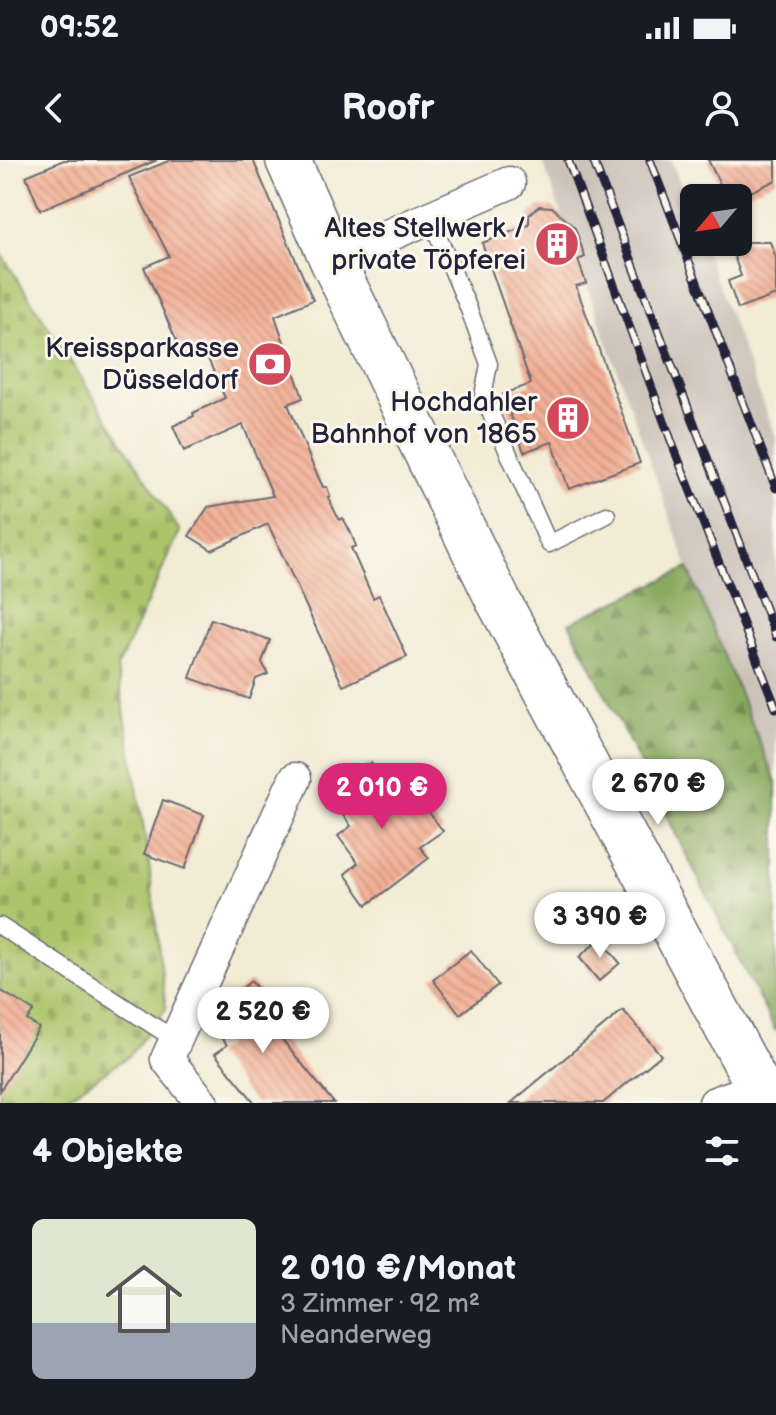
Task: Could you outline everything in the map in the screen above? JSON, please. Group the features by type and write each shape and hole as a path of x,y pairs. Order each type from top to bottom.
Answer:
{"street":[{"path":"288,160 332,260 498,600 763,1095 715,1103"},
{"path":"332,260 509,183"},
{"path":"202,1103 167,1059 295,779"}],"lane":[{"path":"430,217 489,364 483,396 549,544 607,515"},
{"path":"0,926 174,1039"}],"shaded area":[{"path":"542,160 671,160 680,184 680,256 707,256 776,438 776,782 688,568"}],"green space":[{"path":"0,252 180,531 117,668 147,848 166,1009 129,1056 58,1103 0,1103"},
{"path":"688,568 776,782 776,1032 569,623"}],"building":[{"path":"64,160 157,160 40,210 26,176"},
{"path":"171,160 253,160 313,300 275,316 303,398 288,404 339,520 343,518 350,531 356,546 351,548 373,598 379,595 407,657 343,686 268,524 212,550 189,536 208,507 273,496 243,425 184,451 173,426 225,398 203,347 183,356 144,267 169,256 129,177"},
{"path":"708,160 776,160 776,180 752,191 752,184 720,184"},
{"name":"Hochdahler Bahnhof von 1865","path":"539,206 552,207 575,228 585,257 578,260 586,283 576,286 640,463 569,489 552,442 524,452 503,394 531,384 482,243 529,225 529,215"},
{"path":"752,242 770,242 776,258 776,295 738,309 728,281 741,276 734,256 752,256"},
{"path":"211,619 270,640 262,662 268,674 256,679 249,699 190,678"},
{"path":"371,763 388,787 402,776 443,831 420,847 429,858 367,905 345,874 358,863 338,836 351,826 328,795"},
{"path":"163,800 204,815 185,869 144,854"},
{"path":"600,939 620,963 599,981 579,957"},
{"path":"471,950 498,985 460,1014 433,980"},
{"path":"251,981 272,1007 262,1015 334,1103 255,1103 215,1054 227,1045 218,1033 233,996"},
{"path":"0,990 34,1011 27,1020 39,1028 0,1091"},
{"path":"623,1010 661,1055 603,1103 511,1103"}],"railway":[{"path":"568,160 675,451 776,708"},
{"path":"593,160 776,637"},
{"path":"650,160 776,488"}],"place":[{"name":"Altes Stellwerk / private Töpferei","path":"557,244"},
{"name":"Kreissparkasse Düsseldorf","path":"270,364"},
{"name":"Hochdahler Bahnhof von 1865","path":"568,418"}]}
